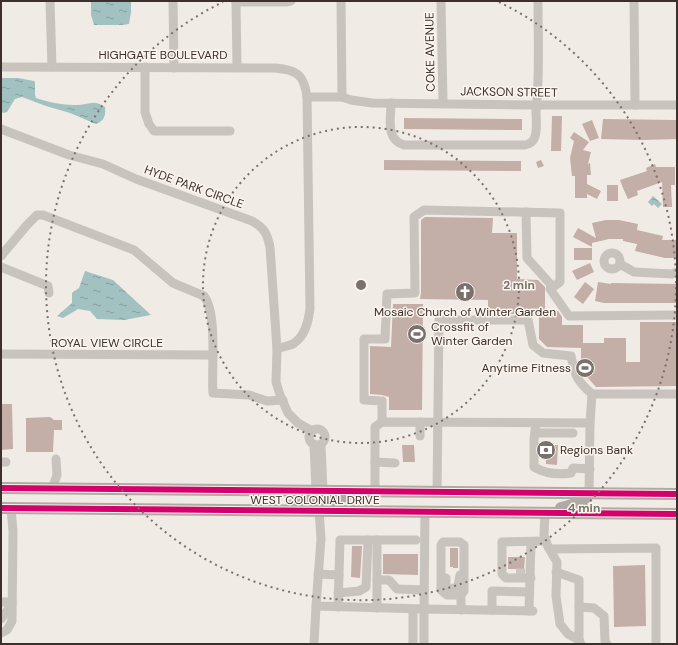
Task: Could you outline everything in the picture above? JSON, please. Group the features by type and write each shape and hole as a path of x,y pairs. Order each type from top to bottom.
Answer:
{"highway":[{"name":"WEST COLONIAL DRIVE","path":"1,488 677,494"},
{"path":"1,495 52,489"},
{"path":"267,511 311,501 320,491"},
{"path":"319,510 325,503 334,498 373,491"},
{"path":"545,512 577,504 590,494"},
{"name":"WEST COLONIAL DRIVE","path":"6,508 677,514"}],"street":[{"path":"50,1 52,67"},
{"path":"173,1 174,68"},
{"path":"237,67 236,2 291,1"},
{"path":"307,97 342,97 341,1"},
{"name":"COKE AVENUE","path":"441,1 443,103"},
{"path":"390,103 390,132 392,138 397,143 404,145 531,144 536,133 539,94 538,1"},
{"path":"634,1 636,105"},
{"name":"HIGHGATE BOULEVARD","path":"1,67 237,67 289,70 300,75 303,80 307,97 310,309 307,326 302,335 292,344 277,349"},
{"path":"145,67 145,112 148,124 154,132 230,131"},
{"name":"JACKSON STREET","path":"342,97 372,103 677,105"},
{"name":"HYDE PARK CIRCLE","path":"1,129 69,155 103,164 136,179 252,221 260,226 267,235"},
{"path":"382,422 382,401 364,400 364,339 384,339 387,294 415,293 414,217 424,210 560,213 560,282 550,289 569,316 677,315"},
{"path":"526,212 527,258 553,287"},
{"path":"1,256 27,224 37,216 43,215 134,250 173,283 204,296 207,300 212,326 213,393 249,395 267,402 283,400"},
{"path":"270,224 267,235 270,247 277,349 282,378 283,400 288,412 298,423 312,431 320,429 324,432 325,440 318,444"},
{"path":"620,264 634,272 672,274 677,272"},
{"path":"1,267 48,286 49,293"},
{"path":"437,492 439,320 528,320 533,345 542,353 571,356 574,372 582,385 592,394 677,394"},
{"name":"ROYAL VIEW CIRCLE","path":"1,354 213,355"},
{"path":"590,494 590,423 592,394"},
{"path":"373,491 375,427 382,422 590,423"},
{"path":"420,422 420,436"},
{"path":"536,423 533,452 534,467 542,472 551,474 571,473 574,468 590,469"},
{"path":"312,431 310,438 318,444"},
{"path":"535,433 574,433"},
{"path":"318,444 320,491"},
{"path":"52,489 57,475 56,459"},
{"path":"375,462 395,463"},
{"path":"1,633 7,630 11,624 12,603 13,531 6,508"},
{"path":"314,644 321,539 319,510"},
{"path":"424,644 425,511"},
{"path":"545,512 544,535 556,562 556,596 560,624 568,634 580,642"},
{"path":"338,607 340,540 416,540 425,534"},
{"path":"338,593 359,591 366,587 368,540"},
{"path":"377,608 378,540"},
{"path":"416,540 425,548"},
{"path":"461,542 443,542 441,544 441,590 447,595 461,595"},
{"path":"449,542 446,546 446,586 452,589 458,586 460,581 461,542"},
{"path":"461,542 464,545 464,591 461,595 461,610"},
{"path":"526,574 506,578 502,572 502,542 531,542 548,545 656,548 656,644"},
{"path":"316,606 531,611 526,574 531,542"},
{"path":"502,572 526,574"},
{"path":"556,572 580,580 580,642"},
{"path":"318,574 338,574"},
{"path":"377,580 389,580 397,589 424,590"},
{"path":"492,610 492,592 529,592"},
{"path":"1,602 12,603"},
{"path":"1,619 12,603"},
{"path":"579,607 594,608 604,616 607,644"},
{"path":"413,609 413,644"}],"water":[{"path":"91,1 131,1 129,24 94,25 91,15"},
{"path":"1,78 18,78 34,81 36,98 45,101 69,105 93,103 101,104 105,107 105,116 103,120 96,124 70,113 22,97 15,99 7,112 3,113 1,111"},
{"path":"653,196 662,204 658,208 654,204 652,206 648,202"},
{"path":"85,271 113,280 151,315 124,320 97,319 90,311 78,309 63,318 57,316 72,303 72,293 79,288"}],"building":[{"path":"552,116 562,116 561,151 551,151"},
{"path":"404,118 522,119 522,130 404,129"},
{"path":"603,119 677,120 677,139 601,139"},
{"path":"592,120 599,138 590,141 582,124"},
{"path":"574,132 589,142 583,150 591,152 588,164 590,163 591,175 587,175 587,184 601,191 597,199 587,194 587,198 575,198 575,176 572,176 570,158 574,141 570,138"},
{"path":"384,160 521,161 521,171 384,170"},
{"path":"541,160 544,166 538,168 536,162"},
{"path":"655,164 656,167 675,167 675,185 671,185 672,207 663,207 662,182 637,191 638,195 628,199 623,188 620,180 647,171 646,168"},
{"path":"607,185 618,185 618,201 607,201"},
{"path":"425,217 493,218 492,233 517,233 517,279 538,280 545,287 545,311 558,311 562,317 562,325 583,325 583,343 604,343 604,338 626,338 626,362 640,362 640,322 677,322 677,386 596,387 581,370 581,348 547,347 539,339 539,316 528,314 496,314 488,307 488,300 420,299 421,220"},
{"path":"606,220 619,220 638,224 637,230 663,236 662,240 676,240 676,258 665,258 635,251 637,244 623,241 623,239 609,239 592,243 592,247 573,237 578,228 596,238 592,223"},
{"path":"574,248 592,248 592,260 574,260"},
{"path":"590,263 594,272 577,280 572,271"},
{"path":"585,282 594,289 583,304 574,297"},
{"path":"598,282 611,284 677,284 677,303 604,303 595,301"},
{"path":"393,304 423,304 422,410 389,410 389,397 370,394 370,346 391,347"},
{"path":"1,404 12,404 13,449 1,450"},
{"path":"50,417 54,420 62,420 62,430 54,430 53,452 26,452 26,418"},
{"path":"402,445 414,445 415,462 403,462"},
{"name":"Regions Bank","path":"540,445 558,445 557,465 546,464 546,455 540,455"},
{"path":"352,546 362,546 360,578 351,577"},
{"path":"450,548 458,548 458,568 450,567"},
{"path":"383,554 418,554 418,575 383,574"},
{"path":"508,557 525,557 524,569 508,569"},
{"path":"645,565 646,626 614,627 613,566"}],"tunnel":[{"path":"516,573 525,573"}],"cycle path":[{"path":"1,488 677,494"},
{"path":"1,508 677,514"}],"place":[{"name":"Mosaic Church of Winter Garden","path":"465,292"},
{"name":"Crossfit of Winter Garden","path":"417,334"},
{"name":"Anytime Fitness","path":"585,368"},
{"name":"Regions Bank","path":"546,450"}]}
